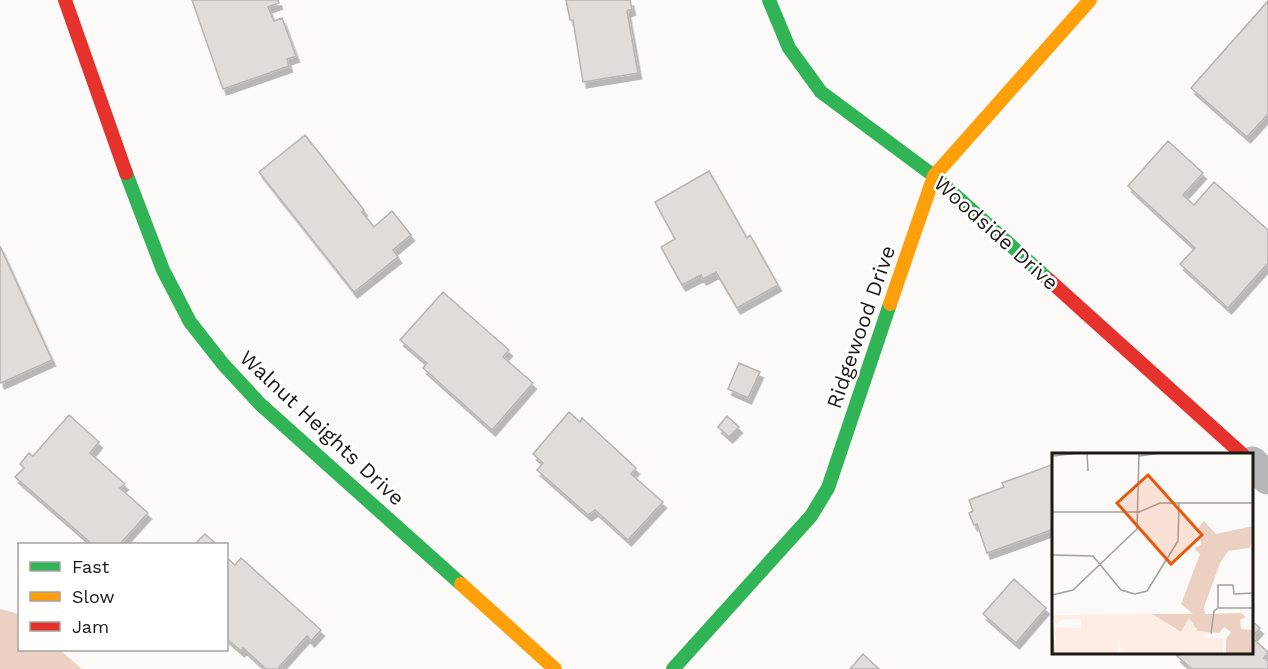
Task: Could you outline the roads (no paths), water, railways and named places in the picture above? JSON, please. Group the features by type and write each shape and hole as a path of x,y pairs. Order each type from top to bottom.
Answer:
{"street":[{"name":"Walnut Heights Drive","path":"65,0 142,218 163,270 190,322 223,364 260,404 555,669"},
{"name":"Woodside Drive","path":"770,0 789,48 821,92 934,176 1241,453"},
{"name":"Ridgewood Drive","path":"673,669 811,516 828,488 934,176 1090,0"},
{"path":"1253,465 1268,478"}]}
